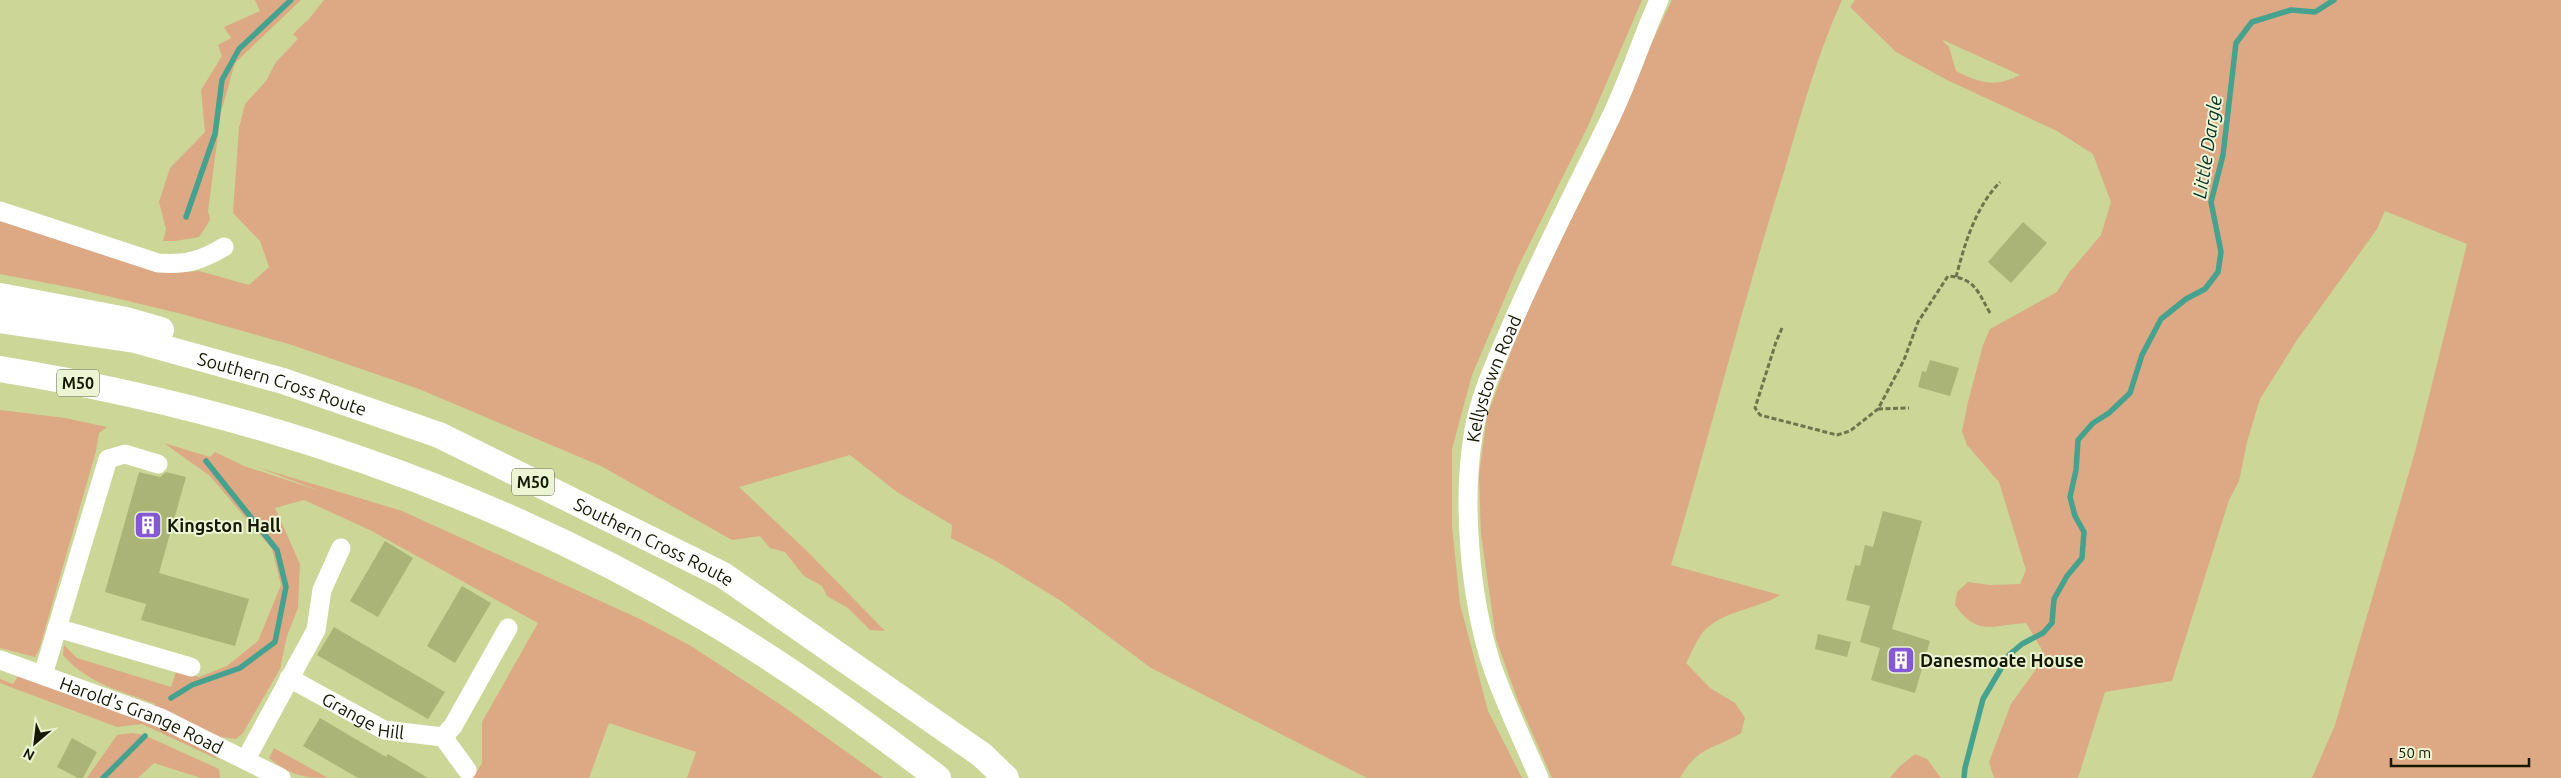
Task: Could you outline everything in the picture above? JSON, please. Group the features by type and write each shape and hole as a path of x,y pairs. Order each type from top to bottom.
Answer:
{"highway":[{"path":"0,296 126,320 278,363 308,390"},
{"name":"Southern Cross Route","path":"0,320 135,340 308,390 439,435 723,575 982,755 1006,778"},
{"name":"M50","path":"0,369 146,397 242,421 376,464 534,530 636,579 709,620 874,730 938,778"}],"street":[{"name":"Kellystown Road","path":"1539,778 1491,662 1478,604 1471,562 1469,523 1468,489 1473,435 1481,401 1527,288 1610,120 1659,0"},
{"path":"0,212 158,263 182,265 209,256 224,247"},
{"path":"43,675 108,459 125,454 158,464"},
{"path":"246,759 316,630 322,590 341,548"},
{"path":"57,628 191,667"},
{"path":"467,770 443,737 453,726 508,628"},
{"name":"Harold's Grange Road","path":"0,660 161,718 281,778"},
{"name":"Grange Hill","path":"289,678 384,730 443,737"}],"path":[{"path":"1956,277 1965,243 1985,198 2000,182"},
{"path":"1782,328 1755,408 1760,415 1837,435 1850,431 1878,408 1904,360 1918,322 1948,276 1962,277 1974,284 1990,313"},
{"path":"1878,408 1909,408"}],"shaded area":[{"path":"255,0 301,0 235,63 221,112 208,211 210,220 199,237 163,241 166,229 159,202 170,168 205,132 201,90 222,56 218,45 231,38 224,27 260,11"},
{"path":"324,0 1642,0 1588,126 1518,267 1472,375 1452,449 1452,526 1460,604 1488,711 1522,778 1367,778 1151,668 1061,601 996,561 951,538 952,525 897,492 850,455 739,487 806,550 885,631 870,630 848,608 827,596 822,586 804,576 785,552 770,548 760,536 732,540 601,466 419,389 292,345 182,314 78,289 0,274 0,221 151,269 172,273 199,271 249,285 269,267 260,241 233,213 239,128 245,104 266,81 276,62 298,39 293,34 309,19"},
{"path":"1672,0 1842,0 1817,63 1803,107 1671,565 1780,595 1720,619 1711,625 1700,636 1686,663 1710,688 1735,703 1745,718 1741,733 1700,754 1693,760 1680,778 1552,778 1517,698 1496,639 1481,534 1479,475 1487,416 1516,338 1548,264 1607,149 1627,95"},
{"path":"1855,0 2561,0 2561,778 2312,778 2335,725 2415,452 2467,244 2385,211 2377,229 2297,340 2260,399 2247,442 2239,481 2229,500 2172,681 2105,692 2078,778 1994,778 1989,762 2011,704 2044,658 2041,648 2026,623 1994,627 1978,625 1971,622 1955,605 1957,592 1968,582 1990,585 2020,584 2026,570 1999,482 1967,445 1962,431 1983,345 1990,329 2057,292 2068,274 2101,235 2111,202 2093,154 2057,131 1947,80 1896,52 1850,7","holes":["1943,40 2020,75 1995,83 1980,81 1956,71 1949,47"]},
{"path":"0,410 65,418 107,427 99,433 96,451 39,650 35,657 0,648"},
{"path":"164,443 210,457 215,452 244,466 320,491 257,467 402,511 640,619 691,646 781,705 883,778 687,778 696,752 609,723 589,778 473,778 482,763 482,722 538,623 370,530 304,500 275,508 300,564 298,608 287,636 280,669 243,733 236,739 221,737 154,706 155,704 106,686 73,665 63,655 64,645 77,658 171,687 176,672 199,677 227,666 258,641 281,585 272,549 210,476"},
{"path":"18,676 143,720 213,754 219,760 142,724 117,727 0,683 0,679 13,684"},
{"path":"132,733 144,735 219,769 220,778 201,778 154,763 138,778 87,778 117,735"},
{"path":"274,748 328,778 303,776 290,772 269,758"},
{"path":"1915,754 1927,759 1941,778 1890,778 1899,767"}],"building":[{"path":"2023,222 2047,243 2011,283 1988,262"},
{"path":"1930,360 1959,368 1950,396 1918,387 1922,371 1926,372"},
{"name":"Kingston Hall","path":"139,472 160,477 166,472 186,477 159,573 249,599 235,646 141,620 146,604 105,592"},
{"path":"1883,511 1922,521 1892,629 1930,641 1915,693 1871,680 1880,648 1860,642 1870,606 1846,600 1855,565 1860,566 1865,545 1873,547"},
{"path":"385,541 413,558 378,617 350,601"},
{"path":"462,586 491,603 455,663 427,646"},
{"path":"334,627 445,692 428,719 317,655"},
{"path":"1818,634 1851,642 1847,657 1815,649"},
{"path":"320,718 386,757 388,754 428,778 358,778 303,746"},
{"path":"72,738 97,752 83,778 78,778 57,767"}],"waterway":[{"path":"186,217 215,134 222,80 239,49 291,0"},
{"name":"Little Dargle","path":"1964,778 1983,699 2009,655 2022,644 2043,633 2052,623 2054,599 2067,576 2082,558 2084,532 2075,516 2070,497 2076,470 2078,440 2093,423 2109,413 2130,393 2142,355 2161,319 2186,299 2205,289 2218,272 2221,252 2211,202 2223,155 2236,43 2252,22 2291,10 2315,12 2334,0"},
{"path":"171,698 192,685 240,668 275,642 286,587 277,550 206,461"},
{"path":"103,778 145,736"}],"place":[{"name":"Kingston Hall","path":"148,525"},
{"name":"Danesmoate House","path":"1901,660"}]}
